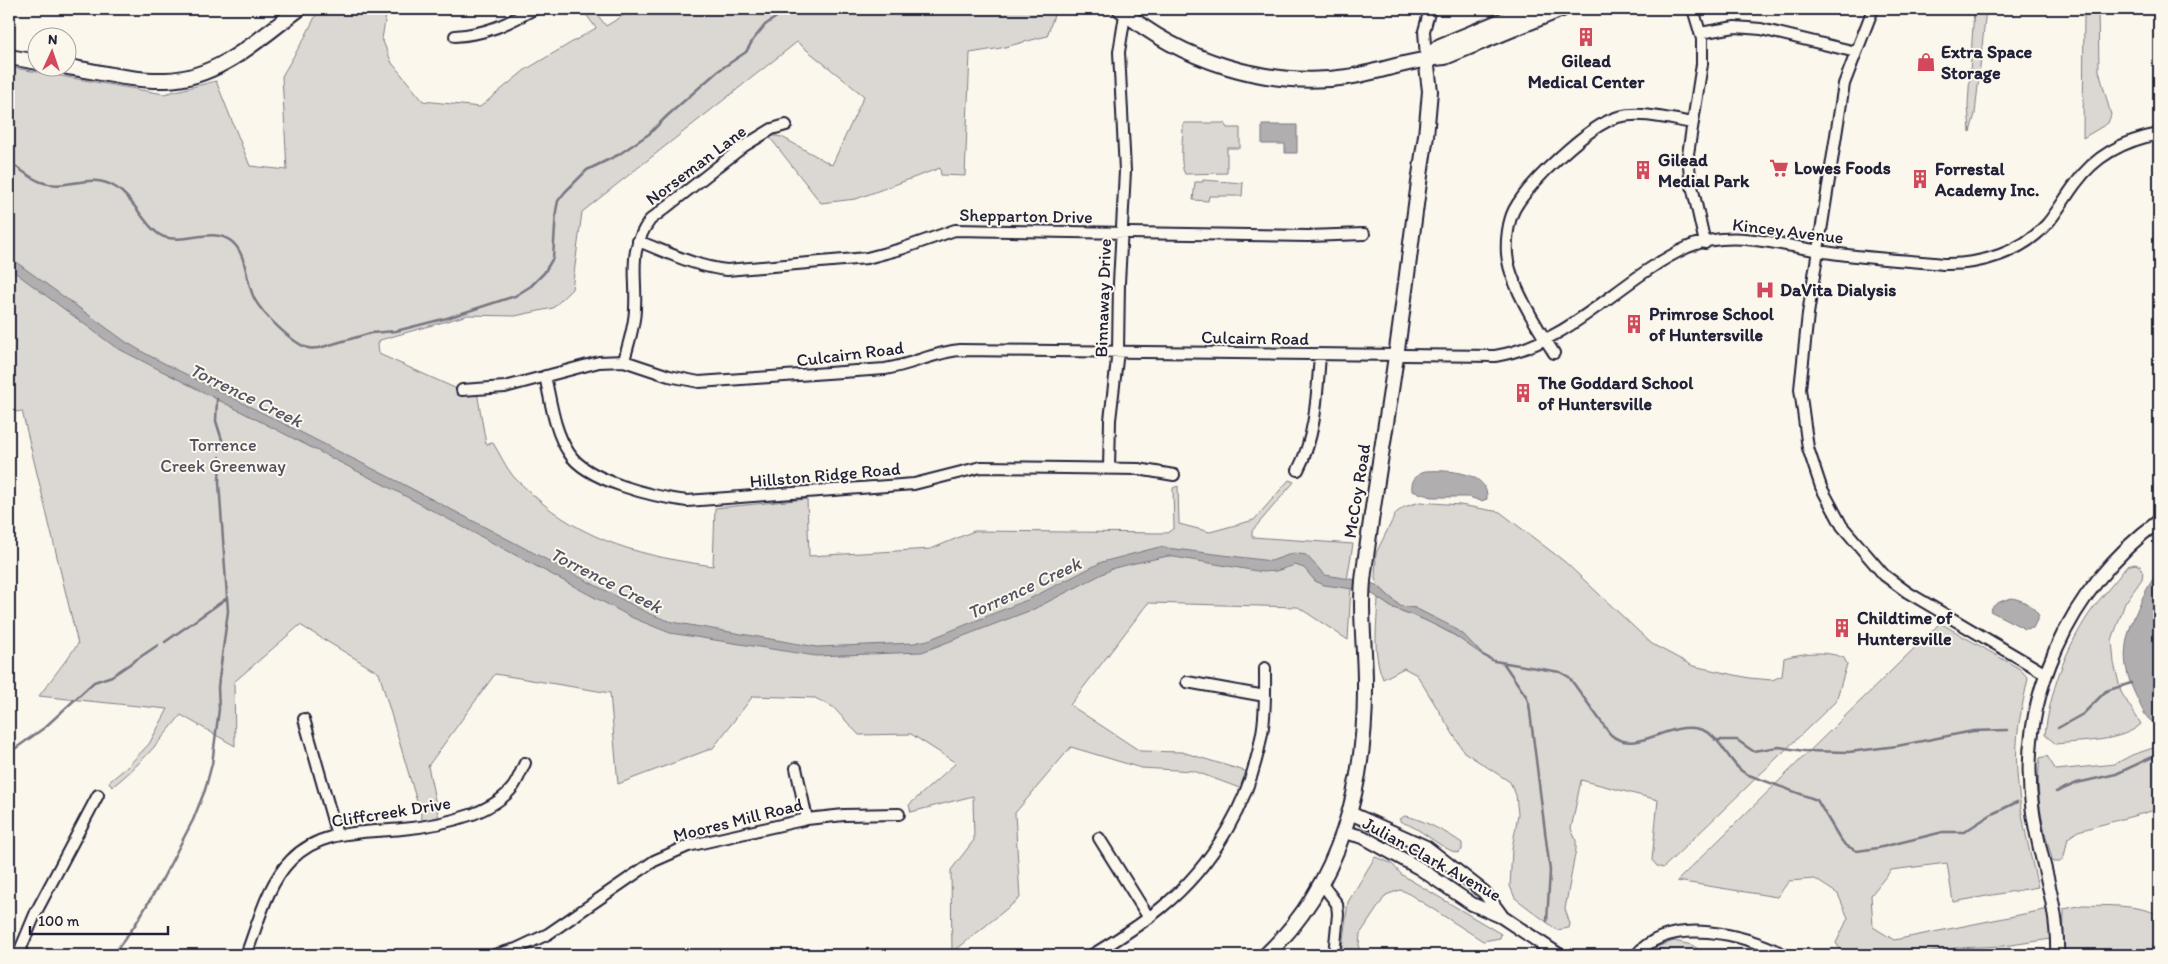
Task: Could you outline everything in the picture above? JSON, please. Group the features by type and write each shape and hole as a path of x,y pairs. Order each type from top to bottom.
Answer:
{"main road":[{"path":"78,69 148,80 191,77 226,62 299,9"},
{"path":"1426,58 1440,46 1530,9"},
{"path":"1123,10 1138,24 1184,50 1238,69 1280,78 1313,80 1346,78 1373,73 1426,58 1445,57 1562,9"},
{"path":"9,58 28,61"},
{"name":"McCoy Road","path":"1266,955 1294,924 1322,884 1344,832 1360,768 1364,731 1365,664 1361,597 1396,355 1429,100 1426,58"}],"street":[{"path":"455,36 479,34 494,30 534,9"},
{"name":"McCoy Road","path":"1426,58 1424,31 1430,9"},
{"path":"1693,9 1700,33 1702,64 1688,147 1690,177 1705,243"},
{"path":"1874,9 1844,84 1818,251 1802,359 1800,402 1808,448 1816,474 1835,514 1868,559 1898,586 2046,674"},
{"name":"Binnaway Drive","path":"1109,469 1110,420 1118,351 1120,233 1125,171 1119,52 1123,10"},
{"path":"1700,33 1735,26 1761,29 1856,52"},
{"path":"1554,353 1516,285 1510,269 1507,254 1509,223 1520,200 1547,170 1592,130 1617,117 1638,115 1693,123"},
{"name":"Norseman Lane","path":"624,361 636,310 634,262 638,240 650,220 744,146 772,129 786,125"},
{"name":"Kincey Avenue","path":"1396,355 1495,356 1510,354 1546,340 1663,261 1690,247 1719,240 1747,239 1818,251 1952,264 1980,261 1997,256 2026,242 2047,224 2077,180 2099,159 2132,140 2159,134"},
{"name":"Shepparton Drive","path":"638,240 698,264 713,269 726,270 867,258 901,249 955,230 1308,236 1364,234"},
{"name":"Culcairn Road","path":"462,390 498,388 600,362 624,361 685,380 720,382 902,367 955,350 1396,355"},
{"path":"1298,470 1307,449 1320,355"},
{"name":"Hillston Ridge Road","path":"545,376 559,433 569,454 578,464 603,478 666,498 694,501 858,490 926,482 963,470 981,467 1138,469 1174,475"},
{"path":"2057,955 2058,938 2055,913 2036,828 2030,789 2032,734 2038,702 2058,642 2088,592 2121,553 2159,521"},
{"path":"1092,955 1148,918 1176,895 1215,848 1239,808 1257,761 1262,733 1265,668"},
{"path":"1187,682 1265,696"},
{"path":"304,720 337,835"},
{"name":"Cliffcreek Drive","path":"246,955 271,891 286,865 301,851 322,839 337,835 420,827 461,818 481,811 502,798 513,787 525,763"},
{"path":"796,768 807,819"},
{"path":"18,955 36,912 98,796"},
{"name":"Julian Clark Avenue","path":"1350,812 1426,847 1484,892 1502,917"},
{"name":"Moores Mill Road","path":"494,955 518,952 670,852 714,838 807,819 844,815 899,814"},
{"name":"Julian Clark Avenue","path":"1344,832 1363,837 1419,868 1472,904 1502,917 1558,955"},
{"path":"1100,838 1148,918"},
{"path":"1322,884 1337,904 1338,914 1334,955"},
{"path":"1636,955 1650,943 1665,935 1686,932 1725,935 1765,945 1785,955"}],"green space":[{"name":"Torrence Creek Greenway","path":"319,9 387,9 382,39 392,63 423,101 480,107 525,70 596,28 582,9 593,9 606,26 634,9 1056,9 1047,36 1001,48 970,53 965,176 941,175 940,168 856,199 821,203 768,135 782,137 832,165 864,96 797,42 582,212 572,289 553,308 515,316 468,315 380,340 378,344 379,354 466,393 477,392 486,444 493,443 515,478 552,511 572,524 616,545 664,558 713,566 715,508 807,499 809,556 931,549 974,531 1167,533 1174,528 1173,488 1178,486 1179,524 1210,532 1254,520 1289,480 1294,482 1252,531 1252,537 1353,544 1346,586 1351,587 1348,640 1298,607 1148,603 1070,705 1140,751 1182,752 1248,772 1242,789 1194,771 1141,768 1071,747 1015,813 1020,898 952,953 951,870 974,840 973,796 911,812 909,805 956,763 911,734 859,735 833,707 815,698 753,696 713,748 618,784 610,693 495,674 428,766 439,819 423,822 379,673 300,625 234,682 235,746 181,715 140,762 112,787 109,782 127,767 149,744 168,709 39,696 78,644 22,411 9,413 9,67 28,70 28,78 72,78 164,94 216,81 250,166 287,170 282,76"},
{"path":"1974,9 1986,9 1975,114 1970,132 1968,105"},
{"path":"2084,9 2098,9 2099,71 2111,115 2108,123 2083,138"},
{"path":"1185,123 1224,123 1227,128 1240,128 1240,148 1227,148 1227,173 1185,174 1182,158 1183,126"},
{"path":"1203,180 1243,183 1242,196 1209,196 1208,201 1193,200 1195,182 1203,182"},
{"path":"1420,502 1460,505 1500,512 1565,562 1652,644 1693,666 1749,678 1772,680 1782,676 1784,658 1814,653 1837,655 1844,658 1847,664 1836,701 1663,868 1657,866 1652,860 1658,800 1581,780 1571,829 1576,840 1576,849 1565,909 1570,924 1569,928 1557,930 1515,898 1510,886 1512,849 1518,814 1516,795 1510,782 1464,752 1417,675 1404,668 1383,679 1376,649 1378,598 1391,607 1430,622 1459,638 1464,635 1415,608 1400,606 1378,586 1375,579 1376,553 1396,513 1404,507"},
{"path":"2135,564 2140,566 2143,571 2142,579 2125,603 2112,640 2114,663 2121,692 2141,724 2133,730 2112,737 2056,744 2045,735 2055,687 2066,657 2080,628 2093,608 2127,566"},
{"path":"1940,623 2020,669 2028,678 2021,710 2017,743 2017,779 2022,815 2038,887 1953,902 1947,863 1891,870 1871,895 1873,927 1894,940 2054,908 2058,938 2004,946 1956,948 1914,955 1844,955 1836,943 1848,918 1838,894 1815,879 1789,881 1777,897 1677,881"},
{"path":"2159,746 2159,809 2078,831 2068,838 2064,857 2060,862 2053,862 2040,810 2038,786 2040,758 2047,756 2056,770 2115,764 2132,755"},
{"path":"1405,816 1426,823 1450,835 1462,843 1462,850 1457,853 1449,850 1416,828 1401,822 1399,819"},
{"path":"1375,857 1391,863 1402,875 1501,934 1500,938 1483,941 1400,890 1386,895 1360,934 1358,955 1341,955 1348,902"},
{"path":"2083,905 2132,907 2159,915 2159,955 2063,955 2064,909"},
{"path":"1674,941 1692,945 1707,955 1645,955 1650,949"}],"shaded area":[{"path":"1262,125 1297,125 1297,153 1285,153 1285,144 1262,144"},
{"path":"9,257 126,342 148,355 399,482 650,614 672,622 817,647 914,643 928,640 1027,600 1102,562 1159,547 1271,561 1294,553 1306,555 1325,575 1369,582 1378,586 1400,606 1415,608 1453,627 1464,635 1484,656 1451,633 1418,617 1391,607 1368,591 1324,585 1315,581 1304,568 1295,565 1276,571 1263,572 1168,556 1114,568 1034,609 922,652 816,656 670,633 633,618 392,489 115,347 9,268"},
{"path":"1425,471 1453,472 1473,477 1481,482 1486,489 1487,499 1481,501 1469,497 1432,497 1412,491 1414,478"},
{"path":"2159,571 2159,724 2156,724 2145,714 2132,687 2128,676 2125,654 2129,632 2140,603 2147,588"},
{"path":"2012,598 2028,604 2037,612 2039,616 2033,628 2025,629 1990,611 1996,604"}],"waterway":[{"path":"9,162 41,182 59,185 96,181 115,187 122,192 152,229 164,237 181,239 215,235 231,241 241,253 252,293 264,313 301,345 308,348 319,348 371,333 396,331 447,318 515,296 531,286 544,273 553,258 556,211 558,201 565,192 587,170 618,155 649,134 718,71 746,52 765,25 788,9"},
{"path":"217,399 216,421 222,440"},
{"path":"113,955 135,925 163,878 193,820 205,790 212,764 219,709 218,687 228,611 219,482 220,457"},
{"path":"165,642 227,598"},
{"path":"9,753 44,728 94,682 112,676 158,645"},
{"name":"Torrence Creek","path":"1483,655 1494,661 1560,672 1569,677 1610,734 1620,740 1630,742 1687,728 1707,732 1746,774 1817,800 1845,845 1857,851 1878,848 1943,832 1964,832 1992,814 2017,802"},
{"path":"1504,664 1526,696 1529,704 1550,871 1547,921"},
{"path":"2058,728 2083,714 2106,691 2131,683"},
{"path":"1715,740 1737,740 1753,751 1779,747 1804,751 1849,752 1897,746 1973,731 2007,730"},
{"name":"Torrence Creek","path":"2056,792 2077,783 2116,774 2159,754"}],"place":[{"name":"Gilead Medical Center","path":"1586,37"},
{"name":"Extra Space Storage","path":"1926,62"},
{"name":"Lowes Foods","path":"1779,168"},
{"name":"Gilead Medial Park","path":"1643,170"},
{"name":"Forrestal Academy Inc.","path":"1920,179"},
{"name":"DaVita Dialysis","path":"1765,290"},
{"name":"Primrose School of Huntersville","path":"1634,324"},
{"name":"The Goddard School of Huntersville","path":"1523,393"},
{"name":"Childtime of Huntersville","path":"1842,628"}]}
